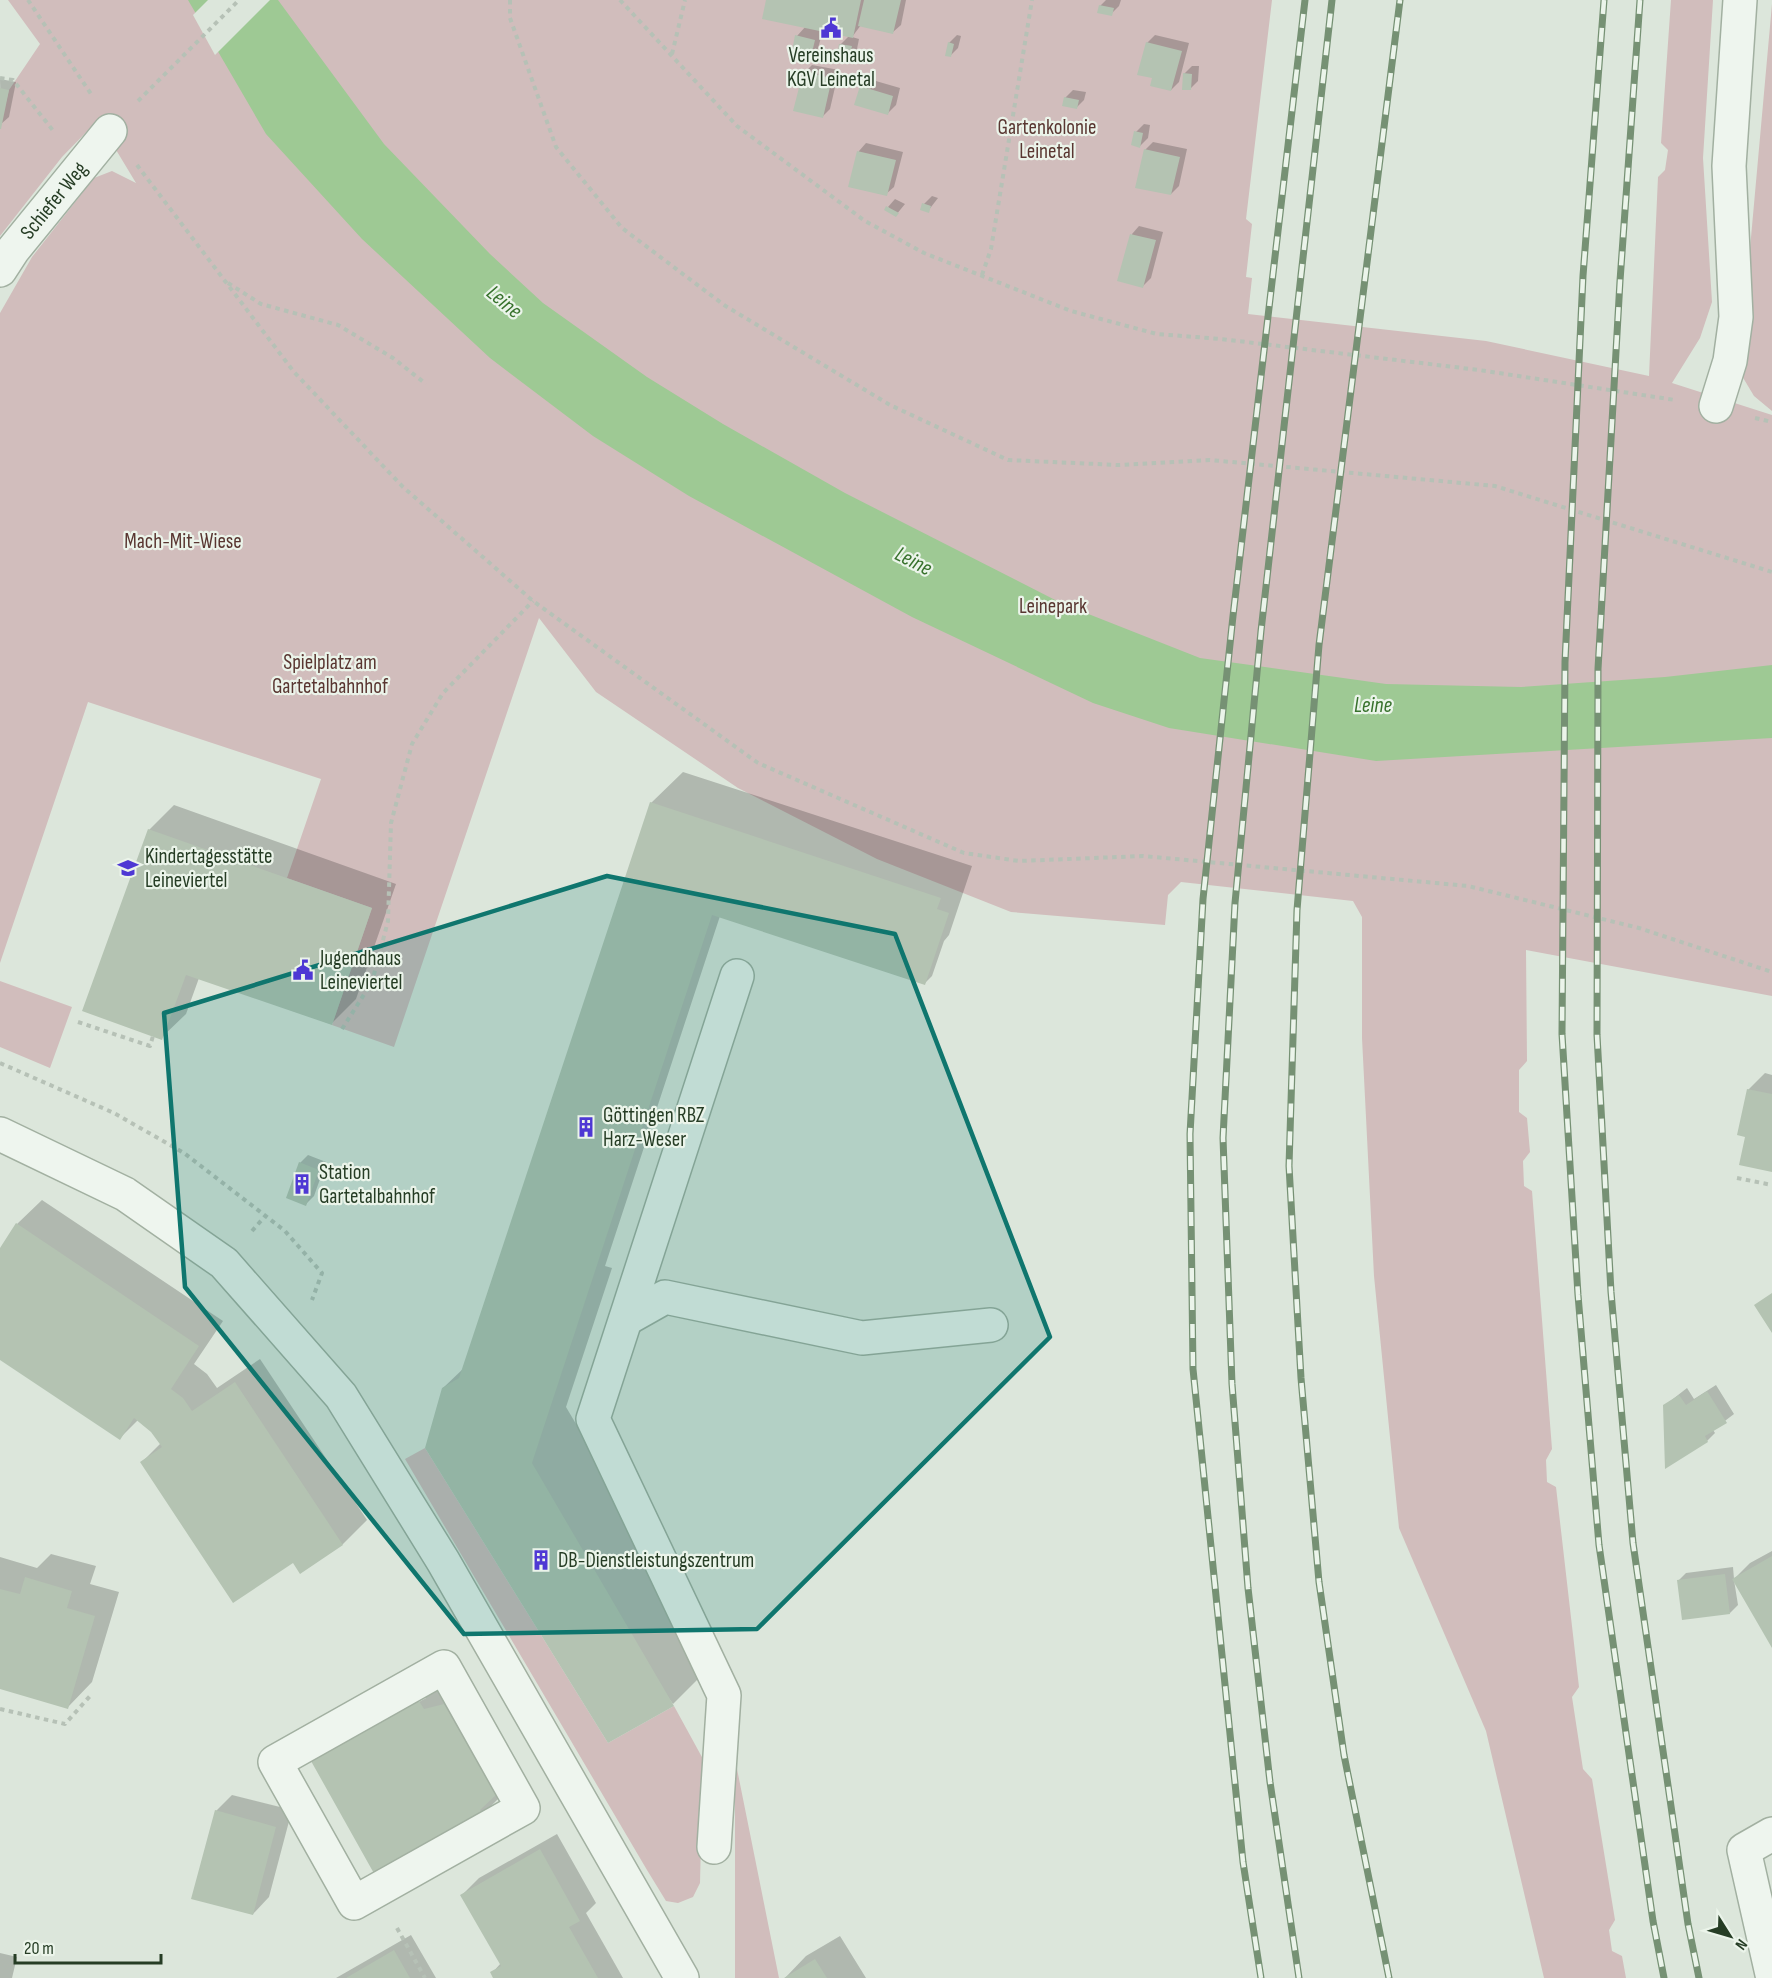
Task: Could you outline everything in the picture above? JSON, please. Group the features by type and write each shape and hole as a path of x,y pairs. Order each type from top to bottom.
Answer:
{"street":[{"path":"1716,406 1730,361 1736,317 1729,166 1740,0"},
{"name":"Schiefer Weg","path":"0,270 13,250 81,165 120,120"},
{"path":"714,1847 724,1695 592,1419 737,976"},
{"path":"0,1134 125,1194 224,1263 341,1396 443,1561 682,1978"},
{"path":"626,1319 665,1297 862,1338 991,1325"},
{"path":"444,1667 523,1808 354,1903 275,1762 444,1667"},
{"path":"1772,1833 1744,1850 1772,1974"}],"path":[{"path":"28,0 100,106 120,120 225,281 294,372 395,479 533,601 758,763 964,853 1019,861 1143,856 1468,886 1639,928 1772,972"},
{"path":"120,120 239,0"},
{"path":"510,0 510,18 556,147 622,228 724,305 871,394 1008,460 1118,465 1210,460 1495,486 1772,572"},
{"path":"620,0 737,126 865,221 924,253 1071,310 1157,334 1221,339 1479,370 1716,406"},
{"path":"672,55 685,0"},
{"path":"982,275 991,249 1032,0"},
{"path":"0,78 13,80 81,165"},
{"path":"225,281 261,304 338,325 393,358 426,384"},
{"path":"342,1029 372,982 388,921 391,823 412,744 443,693 533,601"},
{"path":"78,1022 150,1046 153,1036"},
{"path":"0,1063 114,1113 184,1153 285,1231 322,1273 304,1321 290,1336"},
{"path":"1737,1178 1772,1185"},
{"path":"0,1709 65,1724 90,1696"}],"highlighted area":[{"path":"607,876 895,934 1050,1337 757,1629 464,1634 185,1287 164,1013"}],"green space":[{"name":"Leinepark","path":"8,0 1272,0 1246,219 1252,224 1246,277 1252,278 1248,314 1486,341 1649,376 1658,177 1665,170 1668,150 1661,143 1671,0 1713,0 1703,158 1712,302 1700,338 1672,383 1772,415 1772,996 1526,950 1527,1061 1519,1070 1519,1112 1527,1118 1530,1152 1523,1161 1524,1186 1532,1191 1552,1449 1546,1460 1547,1482 1556,1487 1579,1687 1572,1697 1583,1769 1592,1779 1615,1920 1609,1930 1612,1951 1622,1956 1626,1978 1544,1978 1486,1731 1399,1528 1374,1276 1362,1038 1362,917 1353,901 1181,882 1168,895 1165,925 1011,912 877,859 738,788 596,692 539,618 394,1047 332,1025 372,908 287,878 321,779 88,702 0,963 0,313 32,257 94,178 112,171 136,183 98,120 62,157 0,236 0,126 9,90 40,44"},
{"path":"1772,4 1772,411 1754,396 1739,371"},
{"path":"0,981 72,1007 50,1068 0,1047"},
{"path":"425,1448 608,1743 674,1706 703,1759 700,1883 693,1897 678,1903 666,1901 647,1870 405,1459"},
{"path":"735,1759 779,1978 735,1978"}],"water":[{"name":"Leine","path":"188,0 278,0 384,144 490,254 543,303 647,377 723,424 845,493 1063,604 1200,658 1386,684 1521,687 1665,677 1772,665 1772,738 1376,761 1169,728 1093,703 912,617 689,496 593,436 490,358 362,239 266,134"}],"pier":[{"path":"208,0 270,0 215,55 193,15"}],"building":[{"name":"Vereinshaus KGV Leinetal","path":"766,0 861,0 853,38 762,19"},
{"path":"864,0 901,0 893,34 858,26"},
{"path":"1099,5 1114,8 1112,16 1097,13"},
{"path":"795,35 815,40 810,61 791,56"},
{"path":"948,42 954,44 951,57 945,56"},
{"path":"1146,42 1182,51 1171,91 1150,86 1152,78 1137,75"},
{"path":"839,44 852,46 849,59 837,56"},
{"path":"803,72 832,78 823,118 793,111"},
{"path":"1183,73 1192,74 1191,90 1182,90"},
{"path":"860,86 893,96 888,115 854,105"},
{"path":"0,88 9,90 1,129 0,129"},
{"path":"1064,97 1079,100 1077,109 1062,106"},
{"path":"1134,131 1143,133 1140,148 1131,145"},
{"path":"1144,149 1180,157 1171,195 1135,188"},
{"path":"857,151 896,160 887,196 848,187"},
{"path":"922,203 931,206 929,213 920,210"},
{"path":"886,206 899,213 896,217 884,210"},
{"path":"1130,234 1156,240 1143,288 1117,281"},
{"path":"650,802 941,898 937,909 949,913 925,985 712,915 532,1463 674,1706 608,1743 425,1448 442,1388 459,1378"},
{"path":"148,829 372,908 332,1025 186,975 162,1040 82,1011"},
{"path":"1747,1089 1772,1094 1772,1172 1739,1165 1745,1137 1737,1135"},
{"name":"Station Gartetalbahnhof","path":"299,1162 319,1170 306,1206 286,1198"},
{"path":"16,1223 199,1346 171,1389 183,1398 192,1411 235,1382 343,1545 300,1574 293,1563 233,1603 140,1462 162,1447 151,1432 134,1418 120,1440 0,1360 0,1248"},
{"path":"1772,1293 1772,1333 1754,1305"},
{"path":"1707,1391 1727,1423 1705,1436 1708,1442 1665,1469 1663,1405 1679,1395 1686,1405"},
{"path":"1772,1556 1772,1648 1732,1579"},
{"path":"1725,1574 1730,1614 1682,1620 1677,1580"},
{"path":"25,1577 72,1591 67,1608 95,1616 68,1709 0,1689 0,1589 20,1594"},
{"path":"419,1701 424,1709 444,1704 496,1795 480,1810 484,1815 376,1877 311,1761"},
{"path":"215,1810 276,1827 253,1915 191,1899"},
{"path":"540,1849 580,1921 569,1927 598,1978 493,1978 490,1972 501,1966 460,1895"},
{"path":"394,1950 410,1978 346,1978"},
{"path":"815,1959 827,1978 784,1978"}],"railway":[{"path":"1261,1978 1243,1862 1193,1369 1190,1134 1203,899 1233,616 1305,0"},
{"path":"1299,1978 1270,1782 1248,1588 1232,1384 1223,1138 1235,903 1261,631 1332,0"},
{"path":"1389,1978 1344,1755 1319,1582 1301,1378 1289,1166 1297,910 1319,645 1400,0"},
{"path":"1604,0 1583,276 1565,662 1562,1034 1578,1295 1599,1545 1653,1921 1664,1978"},
{"path":"1640,0 1620,281 1598,669 1597,1035 1611,1292 1633,1543 1688,1924 1699,1978"}],"place":[{"name":"Vereinshaus KGV Leinetal","path":"831,28"},
{"name":"Kindertagesstätte Leineviertel","path":"128,868"},
{"name":"Jugendhaus Leineviertel","path":"303,970"},
{"name":"Göttingen RBZ Harz-Weser","path":"586,1127"},
{"name":"Station Gartetalbahnhof","path":"302,1184"},
{"name":"DB-Dienstleistungszentrum","path":"541,1560"}],"park label":[{"name":"Gartenkolonie Leinetal","path":"1047,139"},
{"name":"Mach-Mit-Wiese","path":"183,541"},
{"name":"Spielplatz am Gartetalbahnhof","path":"330,674"}]}
